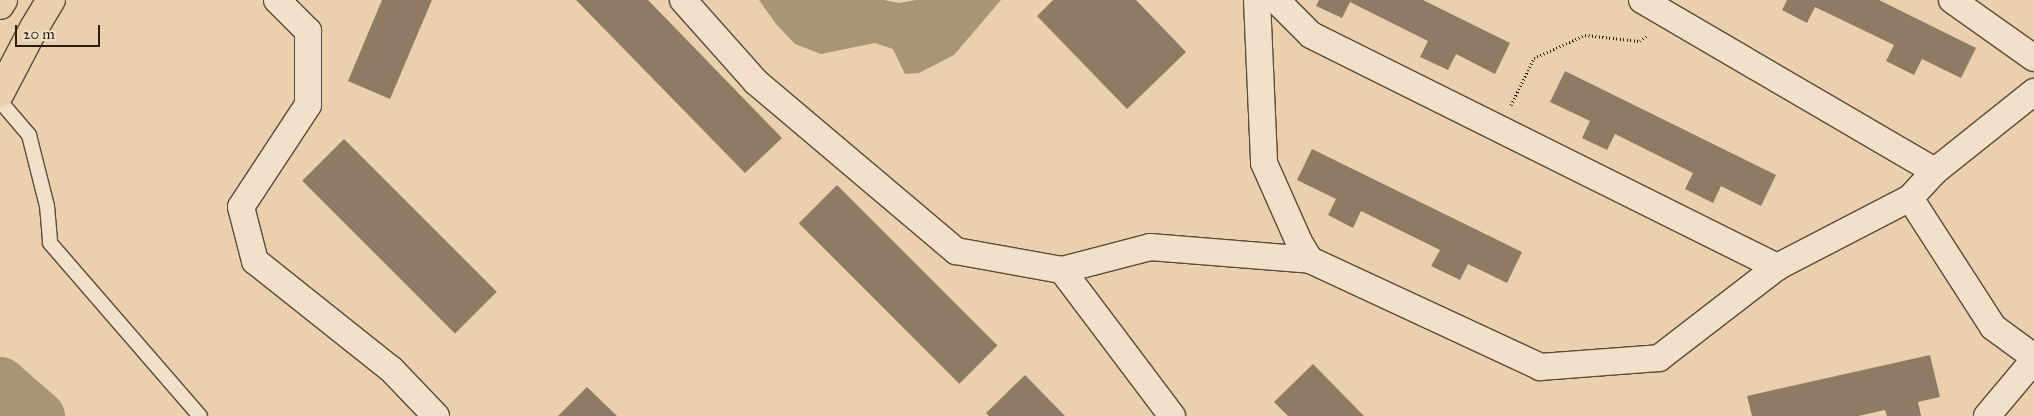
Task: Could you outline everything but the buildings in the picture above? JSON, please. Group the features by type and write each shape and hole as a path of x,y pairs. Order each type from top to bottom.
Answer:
{"main road":[{"path":"0,5 3,0"},
{"path":"0,93 51,0"}],"street":[{"path":"278,0 308,31 308,105 241,207 256,261 391,368 436,416"},
{"path":"683,0 756,82 956,251 1062,270 1150,247 1310,260 1540,367 1659,358 1777,266 1910,198 1935,171 2034,92"},
{"path":"1257,0 1264,164 1310,260"},
{"path":"1276,0 1311,35 1777,266"},
{"path":"1642,0 1935,171"},
{"path":"1952,0 2034,58"},
{"path":"1910,198 1993,327 2034,359 1987,416"},
{"path":"1062,270 1172,416"}],"lane":[{"path":"0,101 29,135 47,206 50,243 200,416"}],"path":[{"path":"1500,128 1534,58 1585,35 1640,41 1674,19"}],"shaded area":[{"path":"759,0 884,0 899,3 916,0 1001,0 954,55 919,73 905,74 893,49 875,43 821,54 795,44 776,24"}],"waterway":[{"path":"0,382 39,416"}]}
